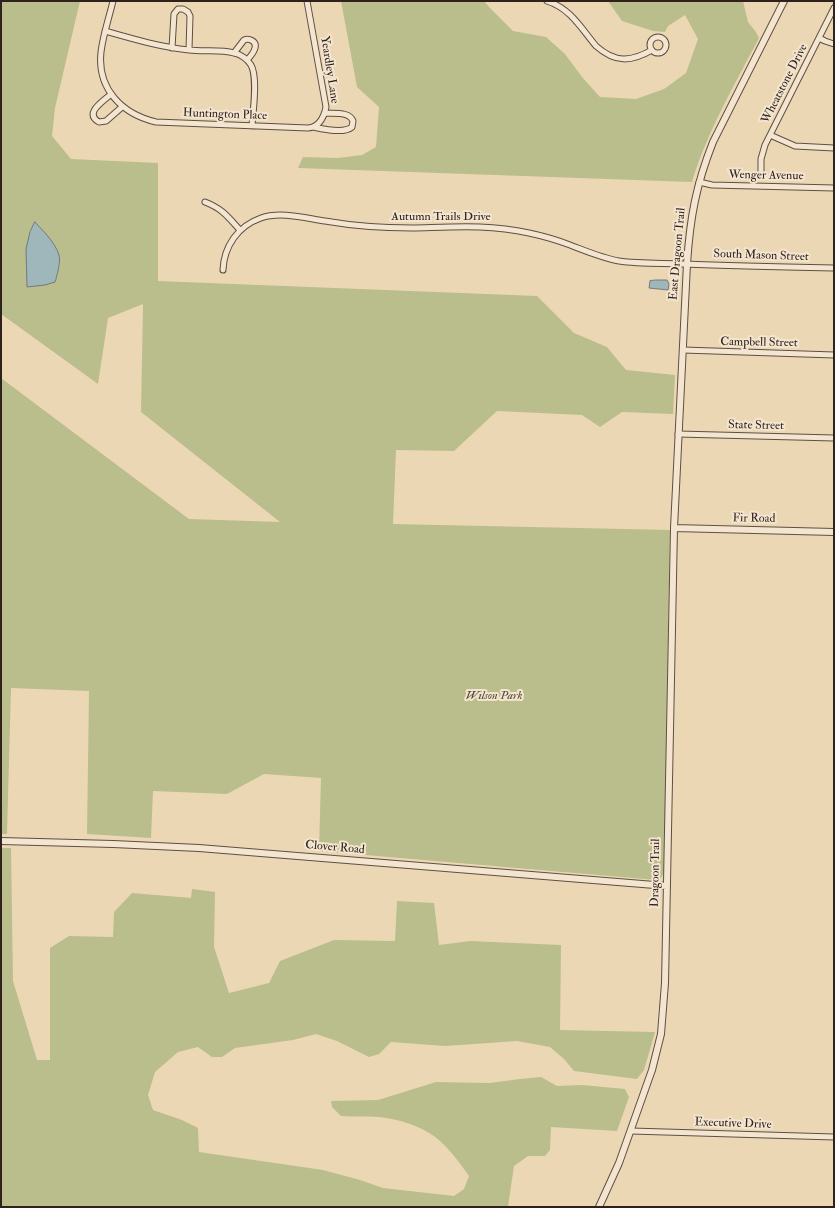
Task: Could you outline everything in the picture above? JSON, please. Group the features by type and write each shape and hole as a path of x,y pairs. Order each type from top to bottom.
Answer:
{"street":[{"path":"113,1 102,46 101,62 103,76 110,92 95,109 93,115 99,122 105,122 122,107"},
{"name":"Yeardley Lane","path":"307,1 325,99 325,113 346,114 350,116 353,121 352,127 347,131 313,127"},
{"path":"547,1 567,11 596,46 611,56 626,59 642,55 652,50"},
{"name":"East Dragoon Trail","path":"674,528 690,221 699,182 713,142 784,1"},
{"name":"Wheatstone Drive","path":"761,170 762,153 770,135 834,8"},
{"path":"172,48 174,14 178,10 182,9 188,12 190,16 189,50"},
{"path":"105,31 172,48 239,54 251,64 254,74 252,126"},
{"path":"819,38 834,44"},
{"path":"234,53 244,40 252,40 255,49 247,60"},
{"name":"Huntington Place","path":"110,92 122,107 139,117 156,122 313,127"},
{"path":"313,127 319,123 325,113"},
{"path":"770,135 795,146 834,148"},
{"name":"Wenger Avenue","path":"699,182 712,185 834,188"},
{"path":"205,202 223,212 240,230"},
{"name":"Autumn Trails Drive","path":"223,270 225,254 234,237 240,230 252,221 269,215 280,215 342,224 385,227 486,226 541,236 600,256 620,261 687,264"},
{"name":"South Mason Street","path":"687,264 834,268"},
{"name":"Campbell Street","path":"683,350 834,355"},
{"name":"State Street","path":"678,434 834,438"},
{"name":"Fir Road","path":"674,528 834,532"},
{"name":"Dragoon Trail","path":"599,1207 619,1163 631,1131 652,1070 661,1034 665,982 674,528"},
{"name":"Clover Road","path":"1,842 199,848 667,886"},
{"name":"Executive Drive","path":"631,1131 834,1137"}],"green space":[{"name":"Wilson Park","path":"1,1 80,1 55,108 52,136 71,159 158,163 158,281 537,296 574,333 607,347 626,370 675,375 673,414 622,412 600,427 582,415 497,411 454,451 396,450 393,524 670,530 664,871 662,877 656,880 319,851 321,778 264,774 227,794 153,791 151,838 87,834 89,691 11,688 7,834 1,834 1,378 189,519 280,522 141,412 143,304 108,318 98,384 1,314","holes":["35,222 59,256 55,282 30,232"]},
{"path":"341,1 484,1 513,31 546,37 565,54 582,77 600,97 636,99 664,89 686,73 698,39 685,15 668,26 665,32 653,31 622,21 608,1 743,1 748,22 759,38 713,127 692,182 298,168 303,157 338,158 362,155 376,147 379,107 357,87"},
{"path":"1,848 11,848 13,981 37,1060 50,1060 50,948 69,936 113,937 114,912 132,893 191,898 192,889 215,892 214,947 229,993 269,983 280,961 334,940 395,941 397,901 434,903 439,945 470,941 561,945 560,1030 655,1032 644,1070 637,1079 574,1071 564,1059 550,1047 517,1041 445,1046 391,1042 379,1054 369,1057 337,1041 316,1034 293,1040 235,1048 222,1057 212,1057 198,1047 178,1052 155,1072 148,1095 153,1110 182,1120 198,1128 199,1152 323,1170 383,1188 454,1196 464,1189 469,1176 449,1150 436,1137 421,1128 404,1122 378,1117 341,1116 332,1107 331,1101 378,1100 436,1082 490,1083 541,1077 557,1086 582,1085 625,1089 629,1097 617,1131 551,1127 550,1150 545,1156 528,1156 514,1166 508,1207 1,1207"}],"water":[{"path":"35,222 55,246 59,255 59,265 55,282 27,287 26,249 30,232"},
{"path":"667,280 669,284 668,290 649,288 650,281"}]}
